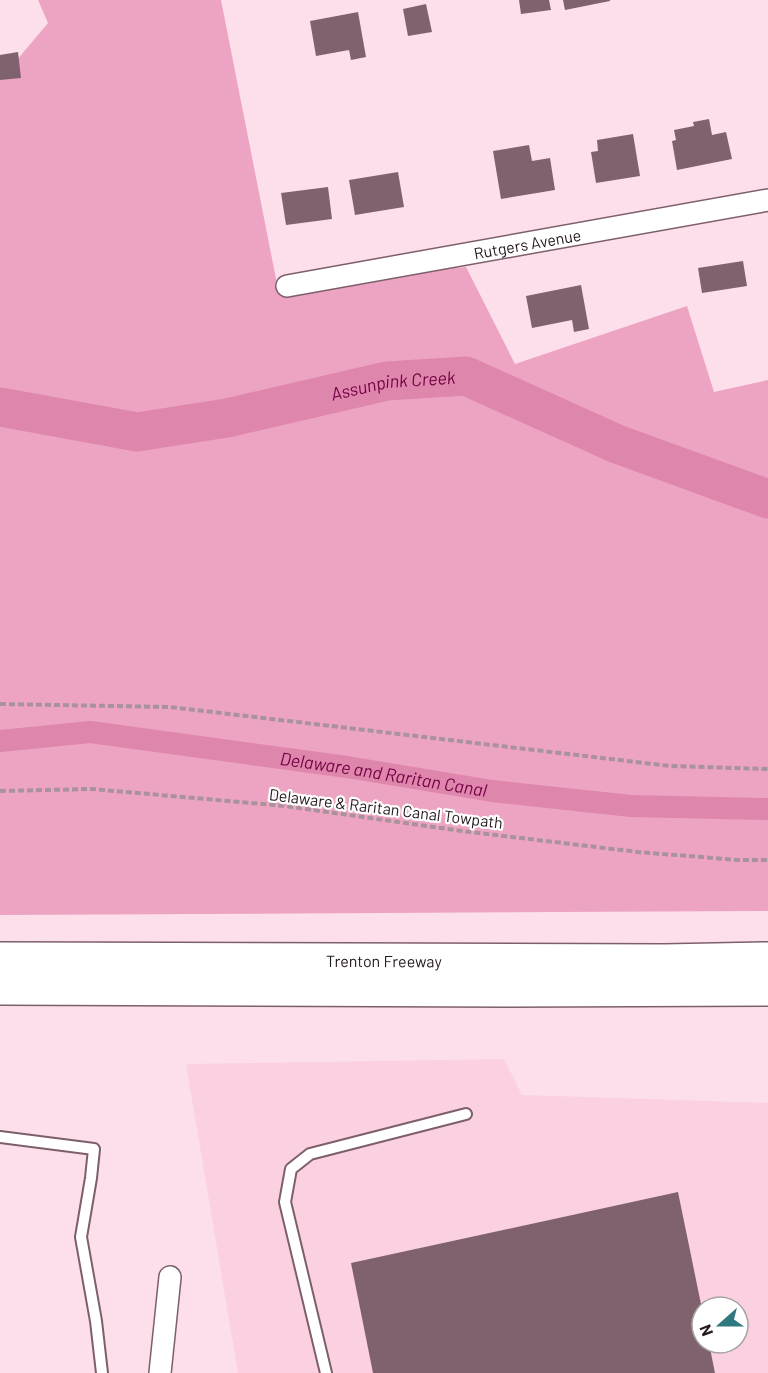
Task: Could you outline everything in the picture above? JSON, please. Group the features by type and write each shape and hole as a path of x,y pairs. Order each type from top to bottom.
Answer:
{"highway":[{"name":"Trenton Freeway","path":"0,959 665,961 768,959"},
{"name":"Trenton Freeway","path":"0,988 768,989"}],"street":[{"name":"Rutgers Avenue","path":"287,286 768,200"},
{"path":"160,1373 170,1278"}],"lane":[{"path":"326,1373 285,1202 291,1169 310,1154 466,1114"},
{"path":"0,1137 94,1149 81,1237 96,1321 102,1373"}],"path":[{"path":"0,704 170,707 670,766 768,769"},
{"name":"Delaware & Raritan Canal Towpath","path":"0,790 92,789 285,806 462,831 638,852 738,860 768,860"}],"shaded area":[{"path":"38,0 221,0 277,284 466,267 515,364 687,306 714,392 768,380 768,911 0,915 0,80 48,23"},
{"path":"504,1059 522,1095 768,1103 768,1373 238,1373 186,1064"}],"building":[{"path":"519,0 549,0 551,10 521,14"},
{"path":"563,0 610,0 610,1 565,10"},
{"path":"426,4 432,32 408,36 403,9"},
{"path":"358,12 366,57 351,60 349,50 316,56 310,21"},
{"path":"18,52 21,78 0,80 0,55"},
{"path":"709,119 712,135 726,132 732,159 677,170 672,141 676,140 674,130 694,126 693,122"},
{"path":"633,134 640,176 596,183 591,152 598,151 597,140"},
{"path":"529,145 532,161 550,158 555,190 501,199 493,151"},
{"path":"398,172 404,207 355,215 349,180"},
{"path":"328,187 332,219 286,225 281,193"},
{"path":"743,261 747,286 702,293 698,268"},
{"path":"581,285 589,329 574,332 572,320 532,328 526,296"},
{"path":"678,1192 699,1295 690,1295 690,1355 711,1355 715,1373 373,1373 351,1263"}],"waterway":[{"name":"Assunpink Creek","path":"0,407 137,432 227,418 387,381 466,376 617,444 768,499"},
{"name":"Delaware and Raritan Canal","path":"0,741 90,732 347,767 492,791 631,806 768,809"}]}
